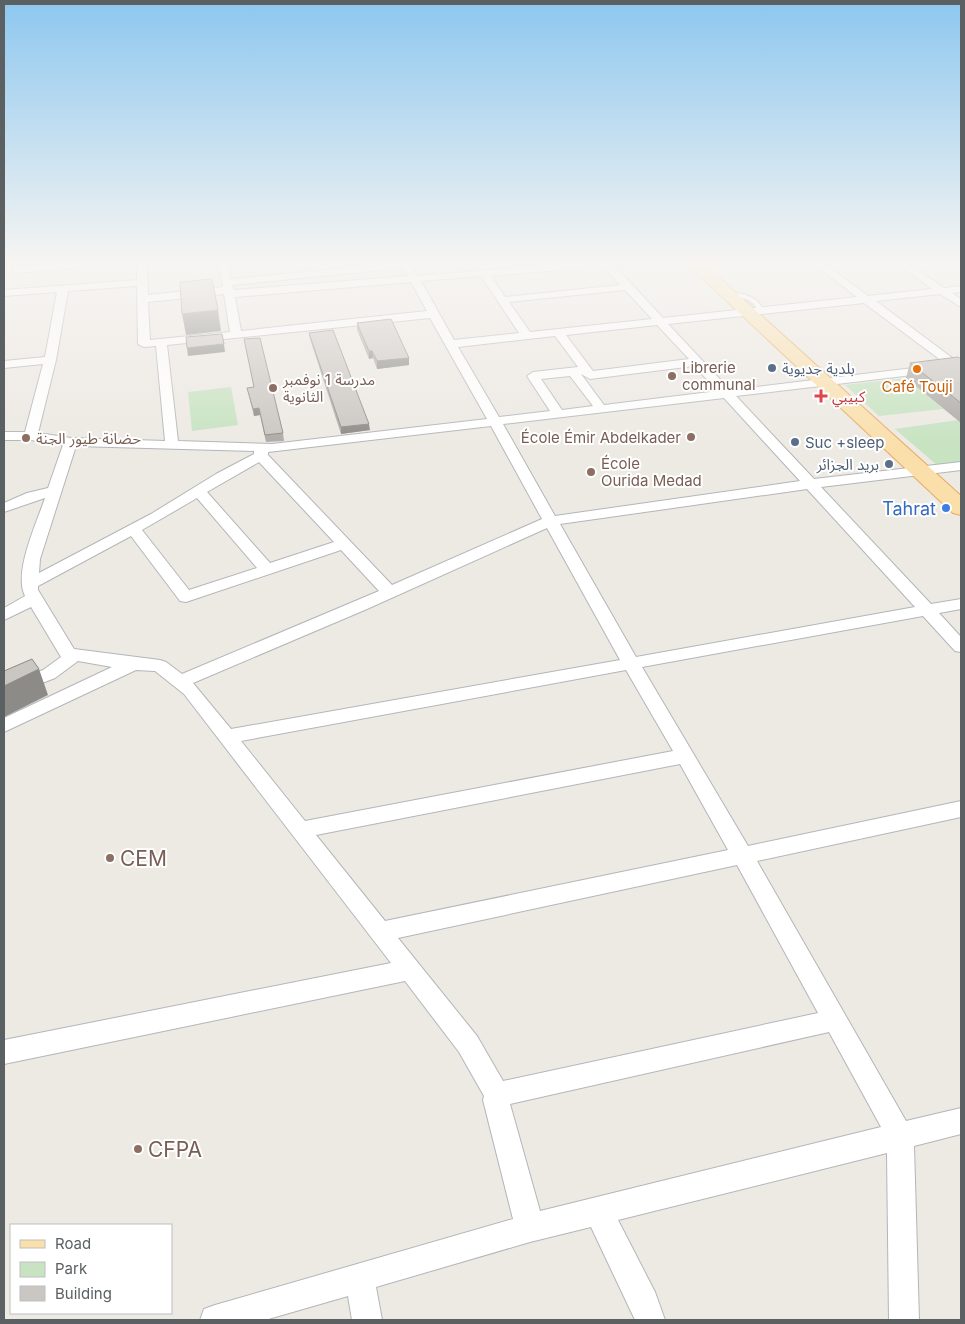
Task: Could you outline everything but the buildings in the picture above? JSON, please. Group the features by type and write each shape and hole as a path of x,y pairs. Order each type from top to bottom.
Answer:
{"main road":[{"path":"765,323 824,383 961,508"}],"street":[{"path":"32,436 57,323"},
{"path":"143,323 144,344 342,323"},
{"path":"234,323 236,333"},
{"path":"438,323 743,856 900,1136 904,1320"},
{"path":"518,323 527,336"},
{"path":"450,344 642,323"},
{"path":"660,323 961,647"},
{"path":"898,323 960,368"},
{"path":"559,332 590,375 696,362"},
{"path":"161,342 172,445"},
{"path":"4,364 50,360"},
{"path":"4,615 32,591 261,452 272,448 960,368"},
{"path":"559,415 533,376 587,370"},
{"path":"573,372 602,410"},
{"path":"4,436 32,436 71,442 172,445 261,452 343,544 389,592"},
{"path":"71,442 32,559 32,591 68,654 133,664 160,666 190,690 468,1044 497,1096 496,1100 530,1228"},
{"path":"179,682 550,521 810,484 961,466"},
{"path":"199,490 267,570"},
{"path":"4,508 32,496 56,491"},
{"path":"133,529 186,597 343,544"},
{"path":"226,737 961,604"},
{"path":"4,692 49,674 75,655"},
{"path":"4,726 133,664"},
{"path":"299,830 685,756"},
{"path":"379,932 961,809"},
{"path":"4,1052 409,970"},
{"path":"497,1096 835,1020"},
{"path":"215,1320 530,1228 961,1121"},
{"path":"598,1211 644,1303 650,1320"},
{"path":"360,1278 367,1320"}],"green space":[{"path":"906,378 943,409 879,416 845,385"},
{"path":"231,387 238,425 192,431 188,392"},
{"path":"958,420 961,423 961,463 938,466 895,429"}],"place":[{"name":"بلدية جديوية","path":"772,368"},
{"name":"Café Touji","path":"917,369"},
{"name":"Librerie communal","path":"672,376"},
{"name":"مدرسة 1 نوفمبر الثانوية","path":"273,388"},
{"name":"كبيبي","path":"821,396"},
{"name":"École Émir Abdelkader","path":"691,437"},
{"name":"حضانة طيور الجنة","path":"26,438"},
{"name":"Suc +sleep","path":"795,442"},
{"name":"بريد الجزائر","path":"889,464"},
{"name":"École Ourida Medad","path":"591,472"},
{"name":"Tahrat","path":"946,508"},
{"name":"CEM","path":"110,858"},
{"name":"CFPA","path":"138,1149"}]}
